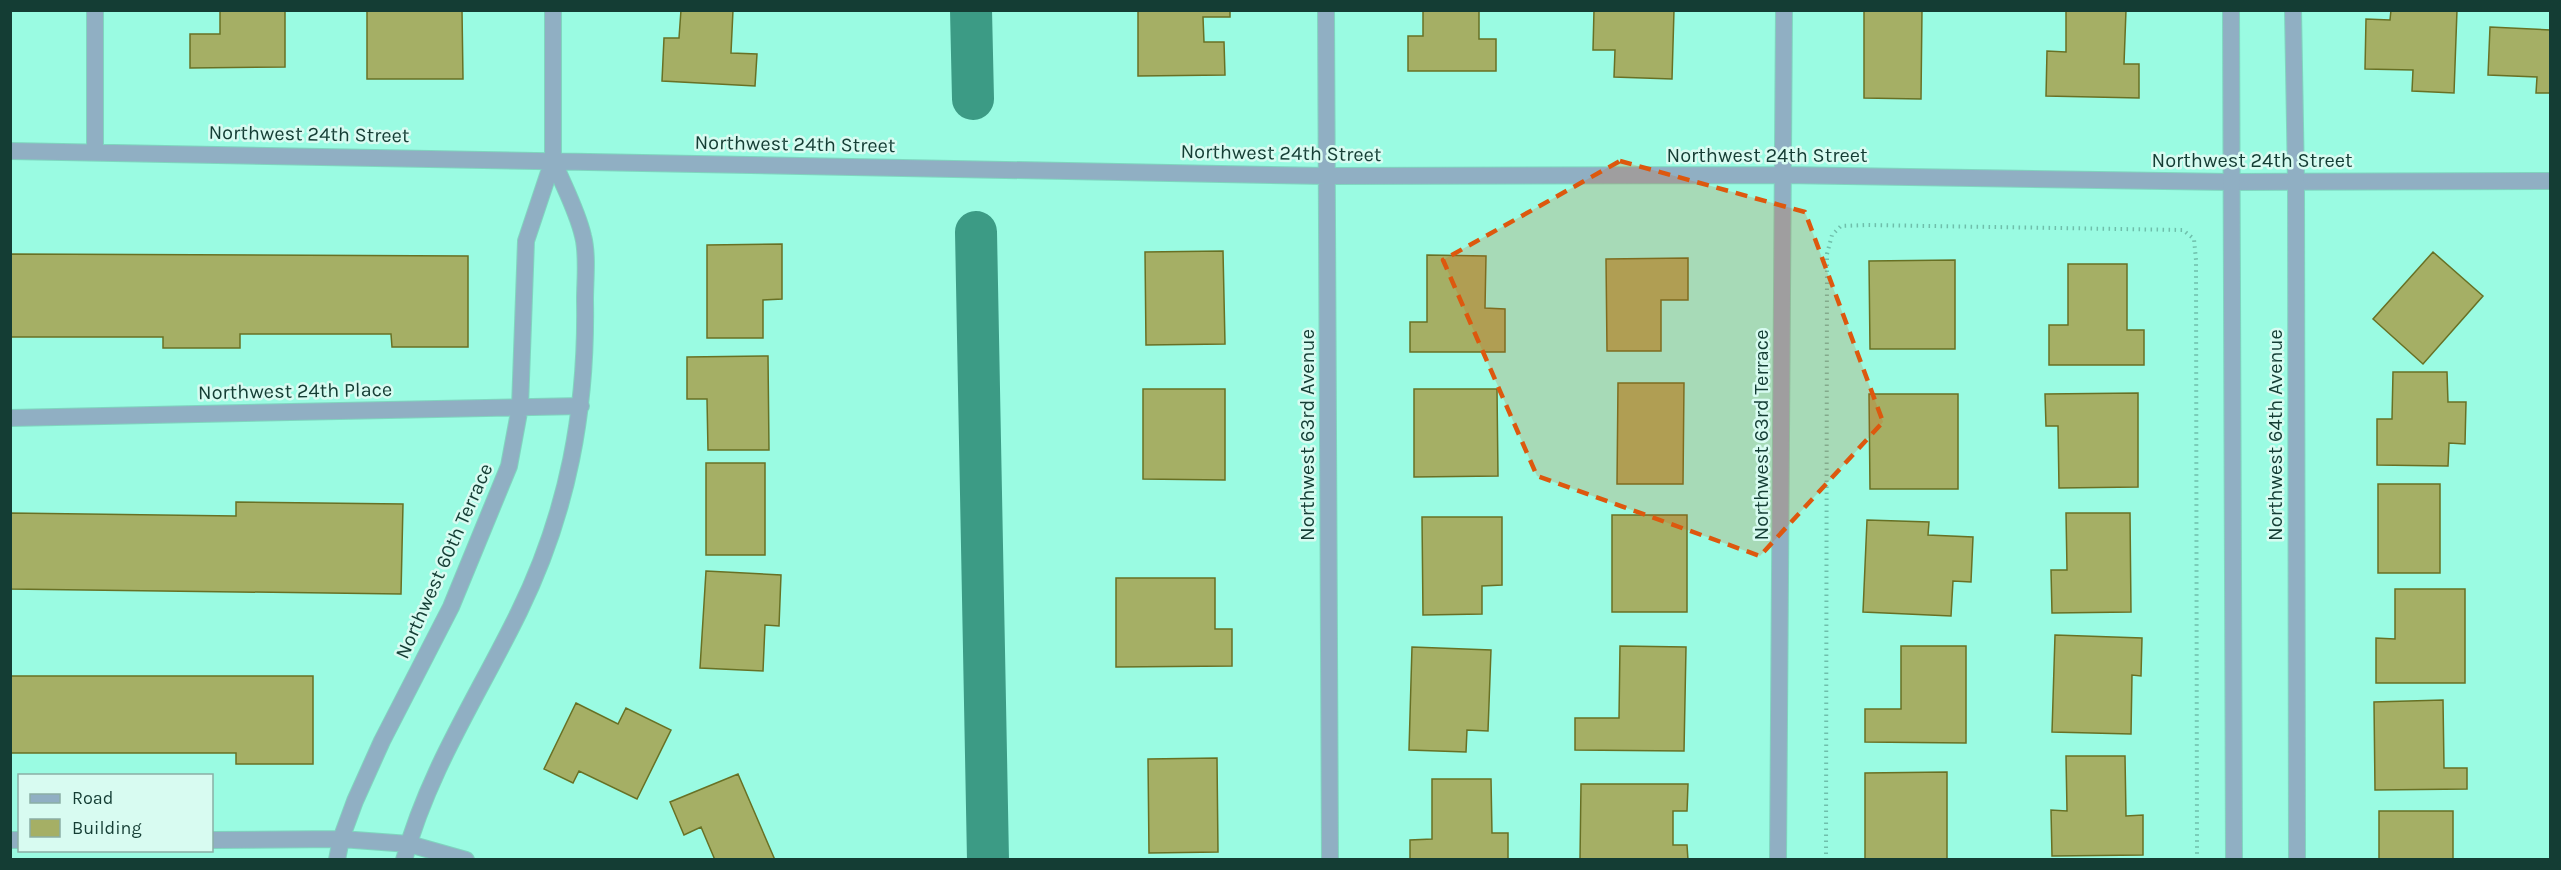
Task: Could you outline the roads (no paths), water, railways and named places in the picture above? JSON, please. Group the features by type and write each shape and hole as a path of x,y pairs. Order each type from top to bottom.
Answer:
{"street":[{"path":"94,10 95,151"},
{"name":"Northwest 60th Terrace","path":"337,860 341,839 355,801 382,741 451,607 509,466 520,407 526,242 553,160 553,10"},
{"name":"Northwest 63rd Avenue","path":"1326,10 1330,860"},
{"name":"Northwest 63rd Terrace","path":"1778,860 1784,10"},
{"path":"2231,10 2234,860"},
{"name":"Northwest 64th Avenue","path":"2293,10 2296,182 2297,860"},
{"name":"Northwest 24th Street","path":"10,151 1327,176 1784,175 2230,182 2550,181"},
{"name":"Northwest 60th Terrace","path":"407,852 452,740 519,611 549,544 571,469 581,406 586,344 584,237 553,160"},
{"name":"Northwest 24th Place","path":"10,418 581,406"},
{"path":"213,840 341,839 407,852 466,860"}],"waterway":[{"path":"971,10 973,99"},
{"path":"976,232 988,860"}]}
